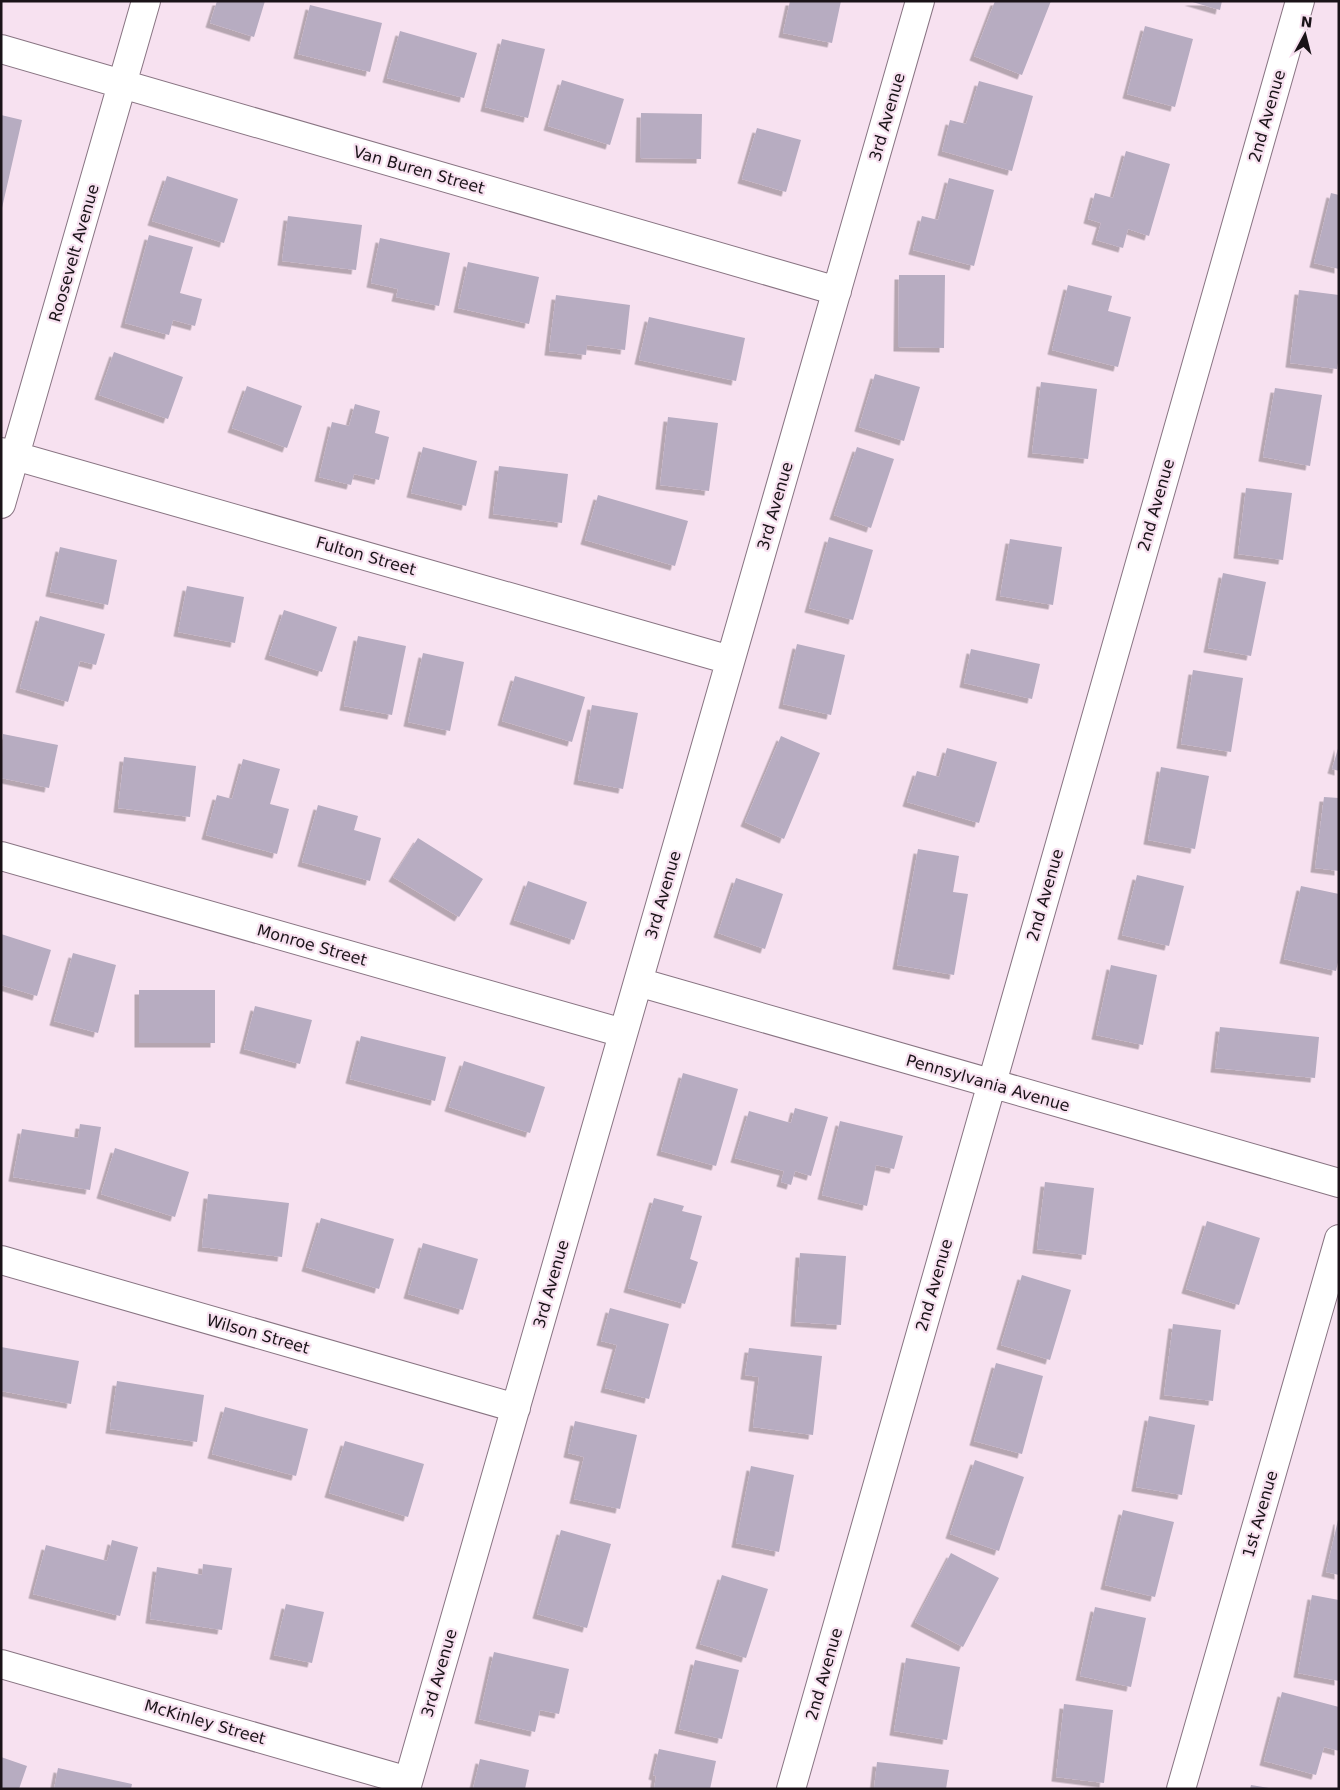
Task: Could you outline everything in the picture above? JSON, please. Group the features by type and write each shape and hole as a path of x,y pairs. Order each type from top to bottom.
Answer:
{"street":[{"name":"Roosevelt Avenue","path":"1,504 8,454 146,1"},
{"name":"3rd Avenue","path":"407,1785 920,1"},
{"name":"2nd Avenue","path":"791,1789 1300,1"},
{"name":"Van Buren Street","path":"1,49 837,291"},
{"name":"Fulton Street","path":"8,454 730,660"},
{"name":"Monroe Street","path":"1,856 623,1033"},
{"name":"Pennsylvania Avenue","path":"638,982 1339,1184"},
{"name":"1st Avenue","path":"1181,1789 1339,1239"},
{"name":"Wilson Street","path":"1,1260 516,1408"},
{"name":"McKinley Street","path":"1,1664 407,1785"}],"building":[{"path":"217,1 265,1 254,37 210,23"},
{"path":"790,1 841,1 832,43 783,33"},
{"path":"995,1 1051,1 1022,75 974,56"},
{"path":"1189,1 1222,1 1220,10"},
{"path":"310,5 382,23 370,72 298,54"},
{"path":"1145,26 1193,39 1175,107 1127,94"},
{"path":"400,31 477,53 464,98 387,78"},
{"path":"502,39 545,49 528,118 485,107"},
{"path":"562,80 624,99 610,145 548,126"},
{"path":"979,81 1033,96 1012,171 942,151 950,120 966,124"},
{"path":"641,113 702,114 701,159 640,158"},
{"path":"1,115 22,120 2,208 1,208"},
{"path":"757,128 801,140 786,192 742,179"},
{"path":"1126,151 1170,164 1149,236 1128,229 1123,248 1096,240 1101,223 1088,219 1095,193 1113,198"},
{"path":"167,176 238,199 224,243 152,221"},
{"path":"949,178 994,190 974,266 913,250 922,216 938,220"},
{"path":"1331,193 1339,195 1339,269 1314,263"},
{"path":"288,216 362,225 356,270 282,261"},
{"path":"149,235 193,247 180,293 202,299 195,326 173,320 169,335 125,323"},
{"path":"380,238 450,253 439,306 396,297 398,289 371,283"},
{"path":"468,262 539,277 529,324 458,308"},
{"path":"899,275 945,275 944,348 898,347"},
{"path":"1068,285 1112,296 1108,311 1131,317 1118,367 1052,350"},
{"path":"1299,290 1339,295 1339,357 1337,369 1290,363"},
{"path":"556,295 630,305 625,350 587,345 586,355 549,351"},
{"path":"649,317 745,338 736,381 639,360"},
{"path":"114,352 183,377 168,419 99,395"},
{"path":"875,374 920,387 904,441 859,427"},
{"path":"1041,382 1097,389 1088,459 1032,453"},
{"path":"247,386 302,406 287,448 232,428"},
{"path":"1275,388 1322,395 1310,466 1263,457"},
{"path":"355,404 380,411 375,433 389,437 379,480 354,474 351,485 319,477 332,422 349,426"},
{"path":"668,417 718,423 709,491 660,485"},
{"path":"423,447 477,461 466,506 411,493"},
{"path":"857,447 894,459 871,528 834,515"},
{"path":"499,466 568,474 562,523 493,514"},
{"path":"1246,488 1292,493 1283,560 1238,554"},
{"path":"598,495 688,521 675,566 585,540"},
{"path":"829,537 873,550 853,620 809,608"},
{"path":"1010,539 1062,547 1053,605 1000,596"},
{"path":"60,547 117,560 108,605 50,592"},
{"path":"1223,573 1266,582 1251,656 1208,648"},
{"path":"187,586 244,597 235,643 178,632"},
{"path":"284,610 337,627 322,672 269,655"},
{"path":"40,616 105,634 96,665 80,661 68,702 20,688"},
{"path":"358,636 406,646 392,715 344,706"},
{"path":"797,644 845,655 831,715 783,704"},
{"path":"971,649 1040,664 1032,699 964,683"},
{"path":"423,653 464,662 450,731 408,722"},
{"path":"1193,670 1243,678 1231,752 1181,744"},
{"path":"515,676 585,697 572,742 502,721"},
{"path":"592,705 638,713 623,789 578,780"},
{"path":"3,734 58,745 49,788 1,778"},
{"path":"781,736 820,753 784,839 745,822"},
{"path":"1339,745 1339,771 1332,769"},
{"path":"947,748 997,762 979,823 907,802 917,771 939,777"},
{"path":"124,757 196,766 190,817 118,808"},
{"path":"243,759 280,769 270,804 289,809 277,854 206,835 217,795 232,799"},
{"path":"1161,767 1209,776 1195,849 1148,840"},
{"path":"1324,797 1339,798 1339,871 1315,868"},
{"path":"318,805 358,816 354,830 381,838 370,881 302,862"},
{"path":"418,838 483,879 459,917 393,877"},
{"path":"918,849 959,856 953,892 968,894 954,975 897,965"},
{"path":"1137,875 1184,886 1169,946 1122,935"},
{"path":"736,878 783,894 765,949 718,933"},
{"path":"528,881 587,902 574,940 514,920"},
{"path":"1301,886 1339,894 1339,958 1336,971 1284,959"},
{"path":"1,934 51,950 37,996 1,985"},
{"path":"73,953 116,965 98,1033 54,1021"},
{"path":"1111,965 1157,975 1143,1045 1096,1035"},
{"path":"139,990 215,990 215,1043 139,1043"},
{"path":"255,1006 312,1020 300,1064 244,1049"},
{"path":"1220,1027 1319,1037 1315,1078 1215,1068"},
{"path":"361,1036 446,1057 435,1101 350,1079"},
{"path":"464,1061 545,1087 530,1133 449,1107"},
{"path":"683,1073 738,1089 716,1166 661,1151"},
{"path":"795,1108 828,1117 811,1176 795,1171 791,1185 781,1182 784,1171 735,1158 749,1111 791,1123"},
{"path":"840,1121 903,1136 894,1169 876,1165 867,1206 822,1195"},
{"path":"80,1124 101,1127 90,1190 13,1177 22,1129 78,1138"},
{"path":"115,1148 189,1172 175,1217 101,1194"},
{"path":"1045,1182 1094,1188 1086,1255 1037,1249"},
{"path":"208,1194 289,1203 282,1257 202,1247"},
{"path":"654,1198 684,1206 682,1211 702,1216 690,1259 698,1262 685,1304 628,1288"},
{"path":"321,1218 394,1239 379,1289 306,1267"},
{"path":"1207,1221 1260,1238 1239,1305 1186,1289"},
{"path":"423,1243 478,1259 463,1310 408,1294"},
{"path":"800,1253 846,1256 841,1325 795,1322"},
{"path":"1022,1275 1071,1290 1050,1360 1001,1345"},
{"path":"610,1308 669,1324 649,1399 605,1388 617,1345 601,1341"},
{"path":"1173,1324 1221,1330 1213,1401 1164,1395"},
{"path":"1,1347 79,1361 71,1404 1,1391"},
{"path":"749,1348 822,1356 813,1435 753,1427 759,1377 745,1375"},
{"path":"996,1363 1043,1376 1022,1454 974,1441"},
{"path":"117,1381 204,1395 197,1442 110,1429"},
{"path":"225,1407 308,1429 296,1476 212,1454"},
{"path":"1149,1416 1195,1425 1182,1495 1136,1487"},
{"path":"575,1421 637,1435 620,1509 574,1499 584,1457 568,1453"},
{"path":"345,1441 424,1464 408,1517 329,1493"},
{"path":"975,1460 1024,1477 999,1551 950,1534"},
{"path":"751,1466 794,1475 779,1552 736,1543"},
{"path":"1123,1510 1174,1522 1155,1597 1105,1585"},
{"path":"1339,1520 1339,1575 1326,1572"},
{"path":"561,1530 611,1544 587,1628 537,1614"},
{"path":"112,1540 138,1547 120,1616 33,1594 46,1545 107,1561"},
{"path":"951,1553 999,1578 963,1647 915,1622"},
{"path":"203,1564 232,1568 222,1630 150,1619 157,1567 202,1575"},
{"path":"722,1575 768,1589 746,1658 700,1644"},
{"path":"1312,1595 1339,1600 1339,1681 1298,1673"},
{"path":"286,1604 324,1612 312,1663 274,1655"},
{"path":"1095,1607 1146,1618 1131,1687 1080,1676"},
{"path":"494,1652 569,1669 559,1714 540,1710 535,1732 479,1719"},
{"path":"906,1658 960,1667 947,1740 894,1731"},
{"path":"695,1660 739,1670 722,1739 679,1729"},
{"path":"1282,1692 1339,1707 1339,1751 1324,1747 1316,1775 1264,1761"},
{"path":"1064,1704 1113,1710 1104,1783 1056,1777"},
{"path":"659,1749 716,1761 710,1789 654,1789 656,1776 653,1775"},
{"path":"1,1757 27,1766 19,1789 1,1789"},
{"path":"480,1759 529,1770 525,1789 473,1789"},
{"path":"877,1762 949,1770 946,1789 874,1789"},
{"path":"58,1768 132,1784 131,1789 54,1789"},
{"path":"1251,1785 1269,1788 1269,1789 1250,1789"}]}
